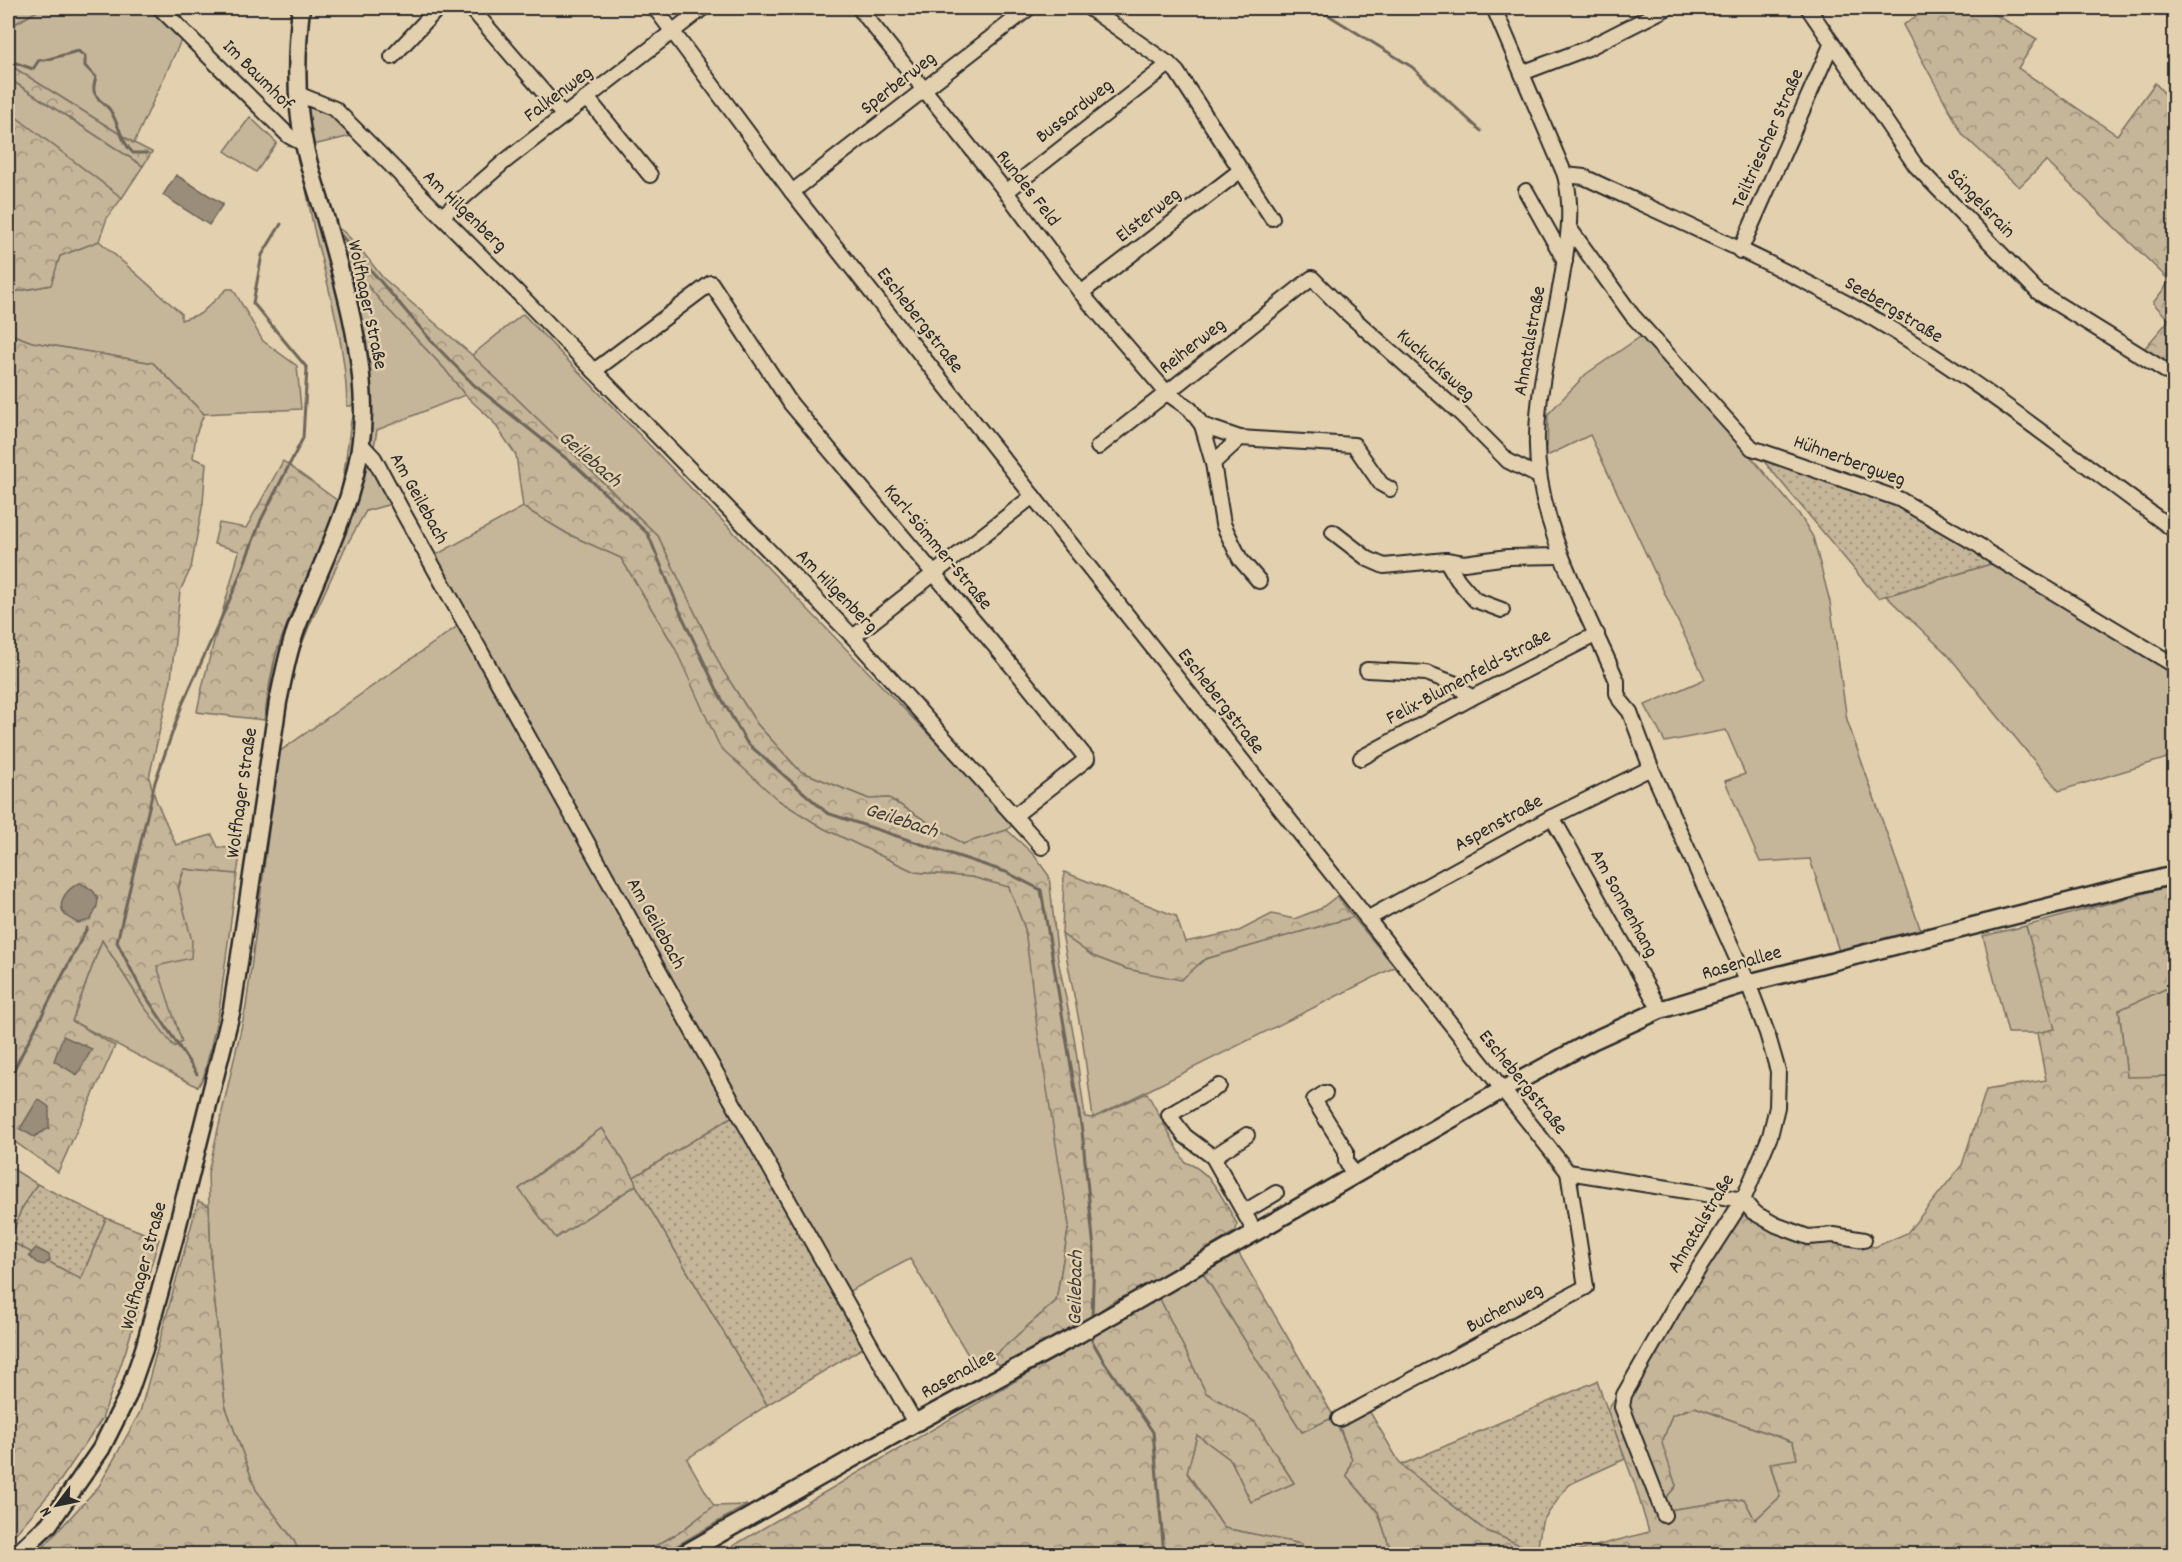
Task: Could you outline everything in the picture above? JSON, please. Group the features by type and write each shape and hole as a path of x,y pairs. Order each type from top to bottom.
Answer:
{"main road":[{"name":"Wolfhager Straße","path":"17,1554 49,1524 101,1449 128,1395 144,1349 232,1009 278,702 288,656 300,620 342,523 352,491 361,444 362,380 347,300 304,144 298,94 301,8"},
{"name":"Rasenallee","path":"684,1554 915,1423 1079,1334 1502,1090 1592,1041 1660,1010 1748,983 2175,875"}],"street":[{"name":"Im Baumhof","path":"159,8 289,136 304,144"},
{"path":"392,57 438,8"},
{"path":"471,8 564,116"},
{"name":"Eschebergstraße","path":"655,8 792,192 1568,1172"},
{"name":"Falkenweg","path":"442,216 504,162 703,8"},
{"name":"Rundes Feld","path":"859,8 1006,192 1082,292 1167,393 1190,408 1202,425"},
{"name":"Sperberweg","path":"792,192 1029,8"},
{"path":"1089,8 1178,72 1272,218"},
{"name":"Ahnatalstraße","path":"1494,8 1565,175 1568,189 1570,229 1540,401 1537,436 1538,476 1561,556 1617,681 1629,696 1630,712 1652,768 1748,983 1767,1033 1778,1071 1777,1107 1770,1136 1743,1200 1679,1299 1624,1395 1622,1407 1664,1515"},
{"path":"1522,73 1588,48 1667,8"},
{"name":"Sängelsrain","path":"1808,8 1916,166 2038,292 2175,376"},
{"name":"Teiltriescher Straße","path":"1740,251 1832,43"},
{"name":"Bussardweg","path":"1006,192 1169,64"},
{"name":"Am Hilgenberg","path":"298,94 335,109 442,216 853,637 1042,847"},
{"path":"588,99 650,175"},
{"name":"Elsterweg","path":"1082,292 1240,170"},
{"name":"Seebergstraße","path":"1565,175 1584,177 1846,303 1984,390 2175,530"},
{"path":"1526,191 1565,261"},
{"name":"Hühnerbergweg","path":"1570,229 1632,315 1752,448 1899,499 2175,665"},
{"name":"Kuckucksweg","path":"1312,278 1344,310 1461,414 1508,461 1538,476"},
{"name":"Reiherweg","path":"1098,447 1312,278"},
{"name":"Karl-Sömmer-Straße","path":"594,371 711,283 790,404 1026,683 1087,759 1014,816"},
{"path":"1202,425 1240,438 1354,445 1381,484 1390,489"},
{"path":"1202,425 1213,463 1223,524 1240,559 1258,581"},
{"path":"1213,463 1240,438"},
{"name":"Am Geilebach","path":"361,444 374,458 703,1050 915,1423"},
{"path":"853,637 1033,496"},
{"path":"1333,532 1368,559 1384,566 1446,560 1464,563 1508,557 1561,556"},
{"path":"1446,560 1458,580 1475,600 1502,610"},
{"name":"Felix-Blumenfeld-Straße","path":"1360,758 1597,634"},
{"path":"1367,670 1426,673 1455,684 1471,698"},
{"name":"Aspenstraße","path":"1367,919 1552,817 1652,768"},
{"name":"Am Sonnenhang","path":"1552,817 1660,1010"},
{"path":"1219,1086 1169,1115 1185,1136 1213,1157 1255,1232"},
{"path":"1325,1093 1314,1100 1346,1151 1346,1161 1354,1176"},
{"path":"1213,1157 1246,1135"},
{"path":"1568,1172 1743,1200 1753,1212 1776,1226 1808,1238 1834,1235 1864,1240"},
{"name":"Buchenweg","path":"1339,1419 1586,1287 1568,1172"},
{"path":"1244,1212 1276,1193"}],"shaded area":[{"path":"1975,8 2014,8 2005,20"},
{"path":"176,175 223,204 209,225 163,195"},
{"path":"80,883 92,890 98,902 90,920 78,923 65,915 61,905 67,892"},
{"path":"63,1036 92,1049 77,1075 54,1061"},
{"path":"38,1099 49,1107 49,1128 34,1137 20,1129"},
{"path":"36,1248 49,1255 50,1260 44,1265 37,1263 29,1256"}],"green space":[{"path":"8,8 42,8 8,28"},
{"path":"42,8 153,8 183,36 134,143 8,64 8,28"},
{"path":"1915,8 1975,8 1998,16 2037,39 2018,68 2117,135 2155,83 2174,104 2174,370 2143,350 2169,320 2153,303 2170,281 2046,161 2019,187 1963,135 1903,25 1920,14"},
{"path":"8,64 152,152 143,166 8,78"},
{"path":"8,78 143,166 122,198 8,111"},
{"path":"308,107 332,116 351,136 313,145"},
{"path":"8,111 122,198 107,218 99,241 60,256 51,285 8,293 8,228 15,214 8,206"},
{"path":"250,117 277,143 256,172 225,151"},
{"path":"303,173 321,229 343,315 355,402 351,406 347,406 341,344"},
{"path":"335,226 358,246 349,252 353,267 385,306 444,368 465,395 377,430 374,447 368,438"},
{"path":"99,241 181,313 181,320 200,314 227,289 233,289 263,341 297,366 301,409 204,414 153,363 32,342 8,333 8,293 50,285 60,256"},
{"path":"358,246 383,278 472,355 658,536 722,669 757,724 800,771 869,799 889,798 963,844 1007,830 1034,855 1049,876 1058,960 1074,1037 1085,1117 1093,1118 1147,1093 1185,1162 1203,1173 1222,1196 1237,1224 1236,1231 1139,1291 1114,1301 1075,1328 1002,1365 995,1363 995,1355 1056,1301 1069,1225 1037,1027 1025,929 1009,887 972,877 915,872 823,828 778,800 720,747 674,646 621,558 568,534 523,507 516,455 492,420 465,395 444,368 385,306 352,267 349,252"},
{"path":"523,314 1014,823 1007,830 963,844 889,798 869,799 800,771 757,724 722,669 658,536 472,355"},
{"path":"8,333 32,342 153,363 204,414 196,434 193,458 206,463 203,503 191,568 180,591 171,680 149,778 176,845 212,835 218,847 241,849 237,874 184,869 178,887 192,941 191,958 157,966 182,1042 174,1047 143,1005 102,940 72,1021 115,1046 58,1172 8,1137"},
{"path":"1643,335 1746,451 1799,514 1813,537 1830,602 1847,720 1921,931 1839,951 1810,859 1760,862 1725,781 1745,774 1726,730 1665,742 1645,705 1705,679 1590,435 1547,456 1548,414 1586,374"},
{"path":"351,421 354,443 346,487 268,715 264,720 276,653 333,518 342,487"},
{"path":"1757,453 1904,504 1994,563 1878,598"},
{"path":"283,461 338,501 277,651 264,720 197,712 239,551 214,544 219,523 246,528"},
{"path":"368,461 391,504 366,511 345,548 292,669 297,645"},
{"path":"523,507 568,534 621,558 674,646 778,800 823,828 915,872 972,877 1009,887 1025,929 1069,1225 1056,1301 995,1355 976,1368 910,1259 846,1293 733,1116 634,1177 602,1128 519,1189 556,1238 636,1185 767,1405 687,1459 714,1506 680,1532 641,1554 300,1554 293,1539 256,1490 225,1405 211,1265 208,1173 246,1007 279,752 469,618 434,556"},
{"path":"1994,563 2174,668 2174,756 2059,791 1948,655 1886,596"},
{"path":"184,869 237,874 219,1011 204,1076 198,1087 72,1021 102,940 143,1005 157,966"},
{"path":"1064,872 1176,916 1185,942 1239,931 1272,914 1294,919 1320,909 1337,896 1353,917 1205,959 1181,980 1127,969 1093,956 1062,934"},
{"path":"2174,885 2174,985 2119,1010 2127,1077 2174,1076 2174,1554 1378,1554 1390,1548 1378,1512 1347,1476 1352,1459 1340,1428 1370,1412 1401,1465 1485,1530 1537,1552 1569,1553 1649,1532 1635,1485 1607,1410 1743,1212 1763,1223 1875,1247 1907,1233 1962,1165 1986,1090 2046,1080 2037,1033 2055,1029 2026,926","holes":["1695,1407 1793,1442 1797,1459 1770,1463 1780,1497 1755,1520 1744,1499 1654,1512 1676,1486 1662,1443 1672,1415"]},
{"path":"1353,917 1395,967 1093,1118 1082,1036 1062,934 1093,956 1127,969 1181,979 1205,959"},
{"path":"2026,926 2056,1029 2037,1033 2008,1033 1983,936"},
{"path":"2174,985 2174,1076 2127,1078 2119,1009"},
{"path":"733,1116 866,1346 767,1405 636,1185 634,1177"},
{"path":"602,1128 634,1177 636,1185 556,1238 519,1189"},
{"path":"8,1166 37,1184 21,1210 8,1246"},
{"path":"37,1184 106,1218 81,1279 10,1241 21,1210"},
{"path":"198,1201 209,1206 211,1265 225,1405 256,1490 293,1539 300,1554 37,1554 99,1486 140,1412"},
{"path":"106,1218 159,1239 126,1350 102,1419 60,1481 17,1532 8,1538 8,1246 10,1241 81,1279"},
{"path":"1238,1252 1334,1417 1302,1432 1203,1273"},
{"path":"1203,1273 1302,1432 1334,1417 1352,1459 1347,1476 1378,1512 1390,1548 1378,1554 1302,1554 1302,1544 1224,1528 1187,1472 1197,1435 1231,1460 1251,1502 1294,1483 1255,1422 1206,1393 1159,1297"},
{"path":"1159,1297 1206,1393 1255,1422 1294,1483 1251,1502 1231,1460 1197,1435 1187,1473 1224,1528 1302,1544 1302,1554 719,1554"},
{"path":"1597,1381 1625,1459 1568,1485 1542,1522 1537,1552 1485,1530 1401,1465"},
{"path":"1695,1407 1793,1442 1798,1459 1770,1464 1780,1497 1755,1520 1744,1499 1654,1512 1676,1486 1661,1443 1672,1415"},
{"path":"747,1505 662,1554 641,1554 680,1532 714,1506"}],"waterway":[{"path":"1325,13 1412,67 1481,131"},
{"name":"Geilebach","path":"16,63 33,69 39,60 78,51 85,56 85,66 96,77 95,94 110,110 129,149 133,153 147,153"},
{"path":"197,1074 141,989 117,942 155,782 182,705 234,590 261,520 303,438 307,368 253,303 262,255 281,224"},
{"name":"Geilebach","path":"339,233 435,345 474,385 577,467 648,534 681,614 720,696 747,743 827,813 1006,872 1041,890 1082,1131 1094,1249 1092,1320"},
{"path":"8,1081 87,928"},
{"name":"Geilebach","path":"1091,1333 1091,1339 1105,1363 1153,1432 1164,1554"}]}
